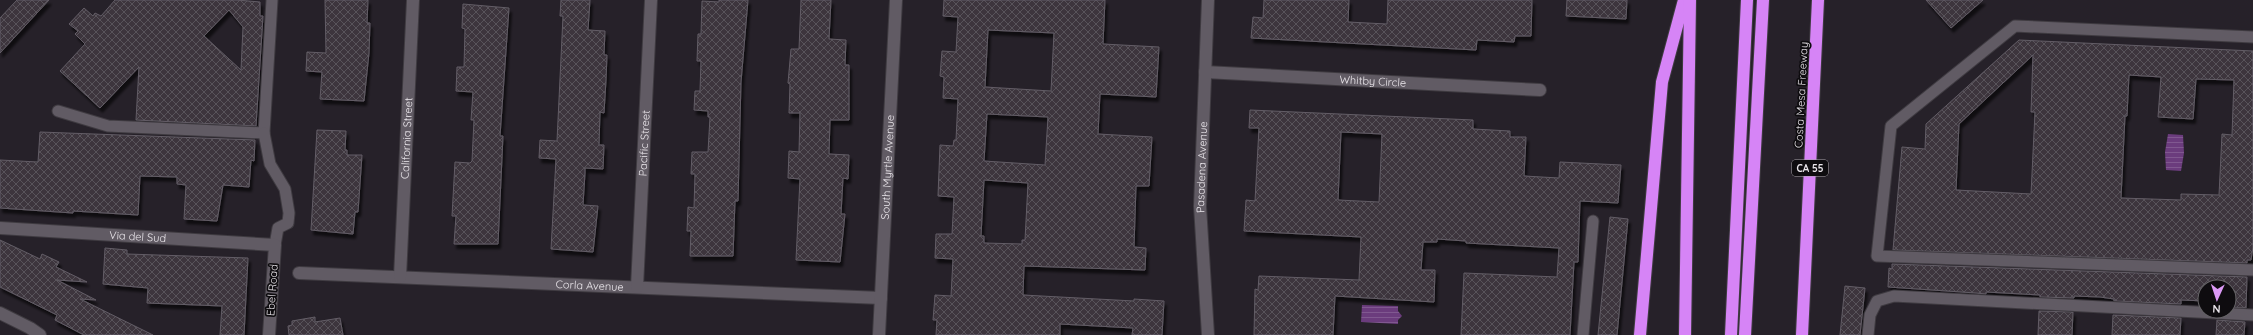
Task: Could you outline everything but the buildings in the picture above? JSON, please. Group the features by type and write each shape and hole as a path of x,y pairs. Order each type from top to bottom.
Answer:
{"highway":[{"path":"1640,335 1662,82 1684,0"},
{"path":"1685,335 1690,0"},
{"path":"1730,335 1747,0"},
{"path":"1744,335 1763,0"},
{"name":"Costa Mesa Freeway","path":"1802,335 1818,0"}],"street":[{"name":"California Street","path":"400,277 413,0"},
{"name":"Pacific Street","path":"637,287 651,0"},
{"name":"South Myrtle Avenue","path":"879,335 896,0"},
{"name":"Pasadena Avenue","path":"1208,0 1200,206 1208,335"},
{"name":"Whitby Circle","path":"1205,72 1540,90"},
{"name":"Via del Sud","path":"0,228 275,245"},
{"name":"Ebel Road","path":"269,335 275,245"},
{"name":"Corla Avenue","path":"299,273 881,298"},
{"path":"0,313 30,328 40,335"}],"lane":[{"path":"272,0 264,133 270,164 284,188 289,213 288,223 278,228 275,245"},
{"path":"2253,37 2015,26 1890,126 1877,256 2253,270"},
{"path":"58,111 108,126 264,133"},
{"path":"1583,335 1593,221"},
{"path":"1868,335 1870,315 1877,300 1894,296 2253,315"}],"shaded area":[{"path":"2168,134 2183,135 2184,153 2181,171 2166,170 2165,152"},
{"path":"1362,305 1398,306 1398,311 1402,316 1398,320 1398,324 1361,322"}]}
